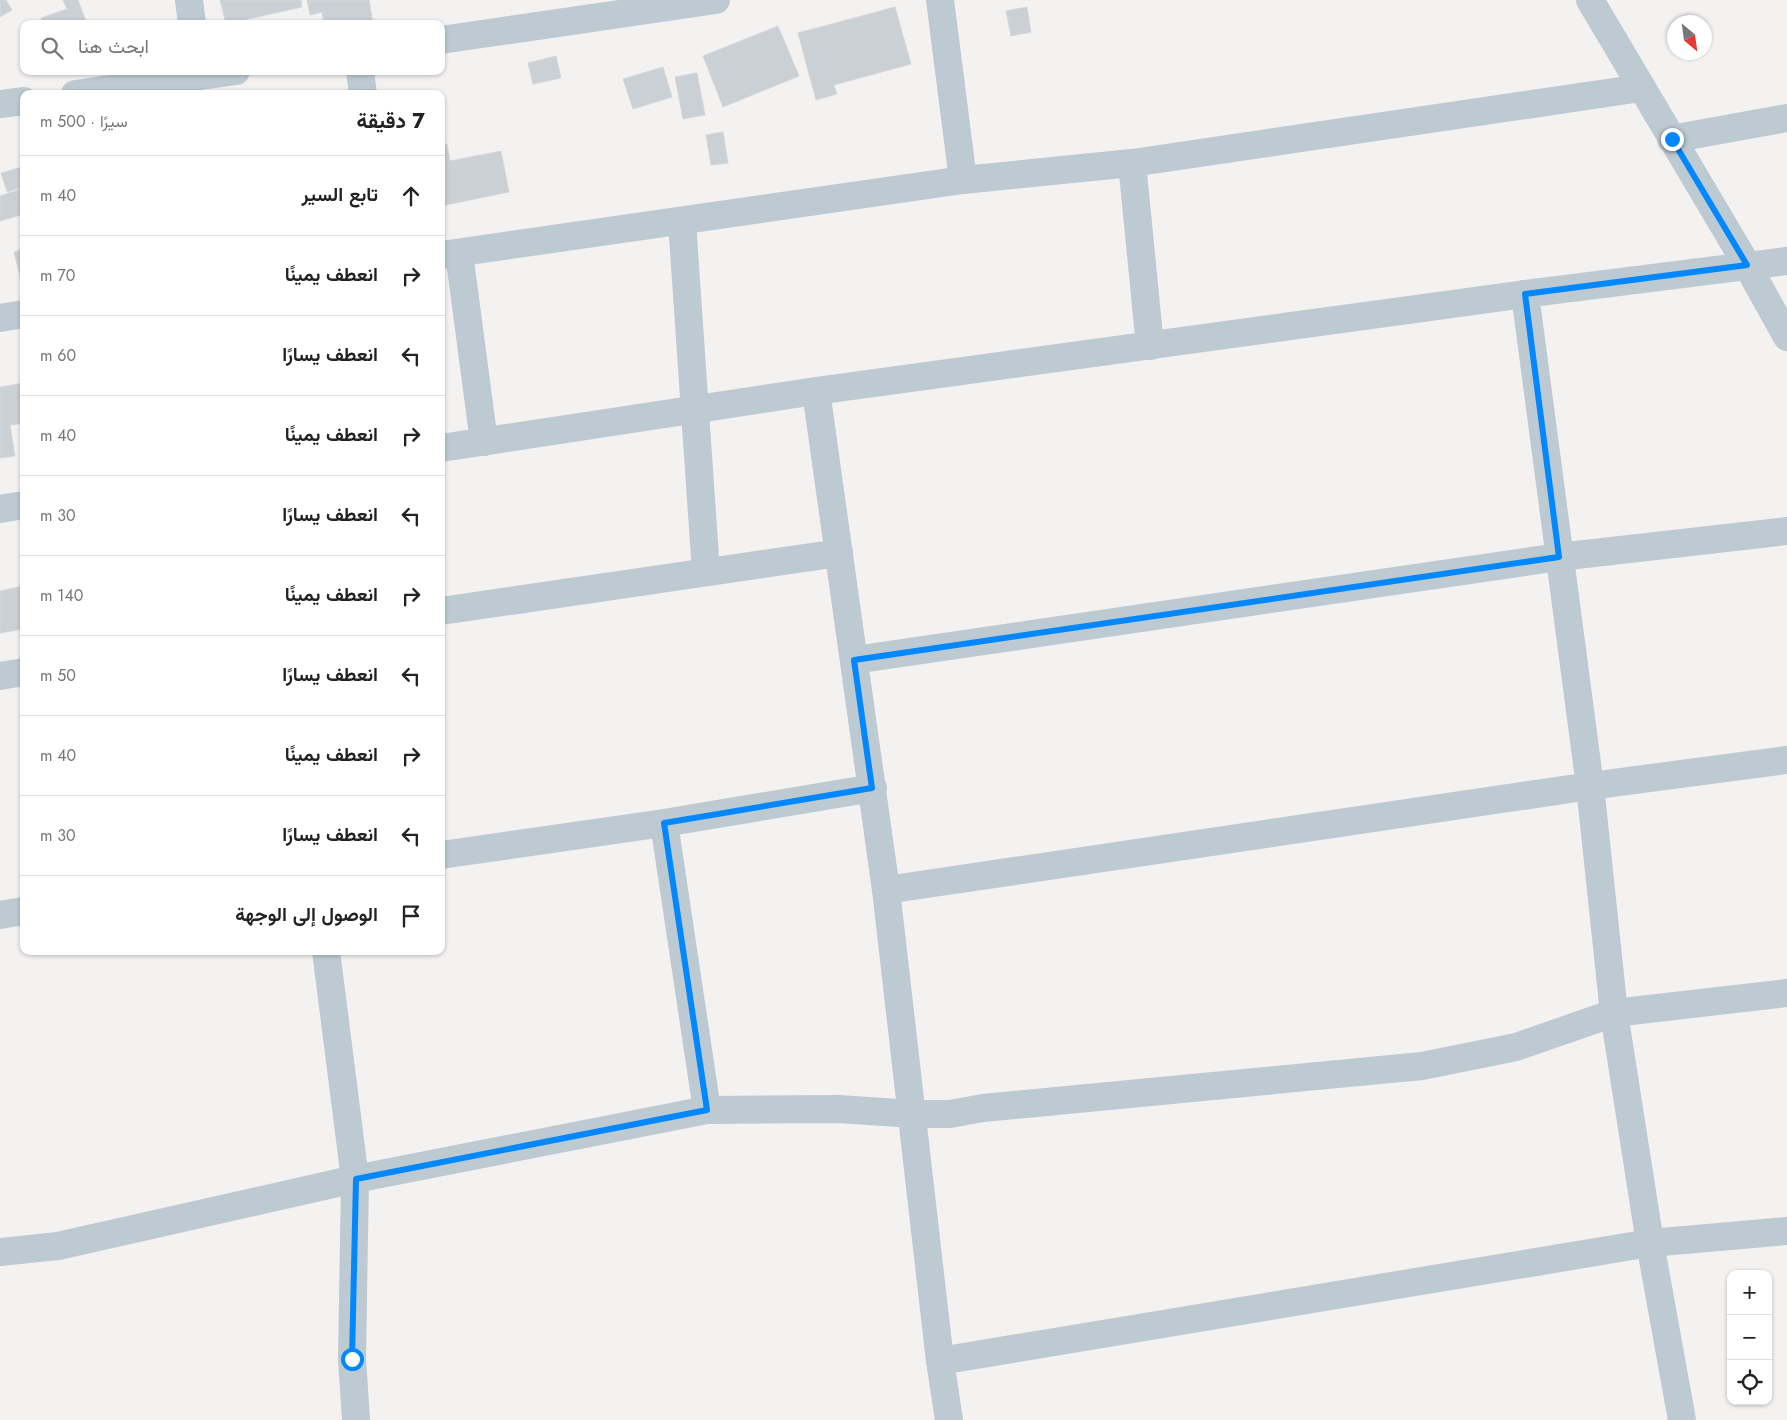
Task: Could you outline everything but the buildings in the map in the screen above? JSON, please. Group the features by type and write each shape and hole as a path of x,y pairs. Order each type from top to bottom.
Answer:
{"street":[{"path":"189,0 192,20"},
{"path":"445,39 716,0"},
{"path":"940,0 963,180"},
{"path":"1590,0 1747,265 1787,337"},
{"path":"99,90 192,75"},
{"path":"361,75 362,90"},
{"path":"484,442 450,254 963,180 1132,163 1642,88"},
{"path":"0,104 20,102"},
{"path":"1672,139 1787,118"},
{"path":"1132,163 1150,346"},
{"path":"682,222 706,572"},
{"path":"445,447 816,391 1525,294 1787,261"},
{"path":"1525,294 1590,786 1614,1013 1650,1243 1682,1420"},
{"path":"0,318 20,315"},
{"path":"816,391 886,890 940,1361 949,1420"},
{"path":"0,509 20,506"},
{"path":"854,660 1559,557 1787,532"},
{"path":"445,610 838,553"},
{"path":"0,676 20,673"},
{"path":"886,890 1590,786 1787,760"},
{"path":"445,853 664,823 872,788"},
{"path":"664,823 707,1110"},
{"path":"0,915 20,912"},
{"path":"327,955 356,1179 352,1359 356,1420"},
{"path":"0,1252 58,1246 356,1179 707,1110 839,1109 913,1114 950,1114 983,1108 1422,1066 1516,1048 1614,1013 1787,993"},
{"path":"940,1361 1650,1243 1787,1231"}],"route":[{"path":"352,1359 356,1179 707,1110 664,823 872,788 854,660 1559,557 1525,294 1747,265 1672,139"}]}
